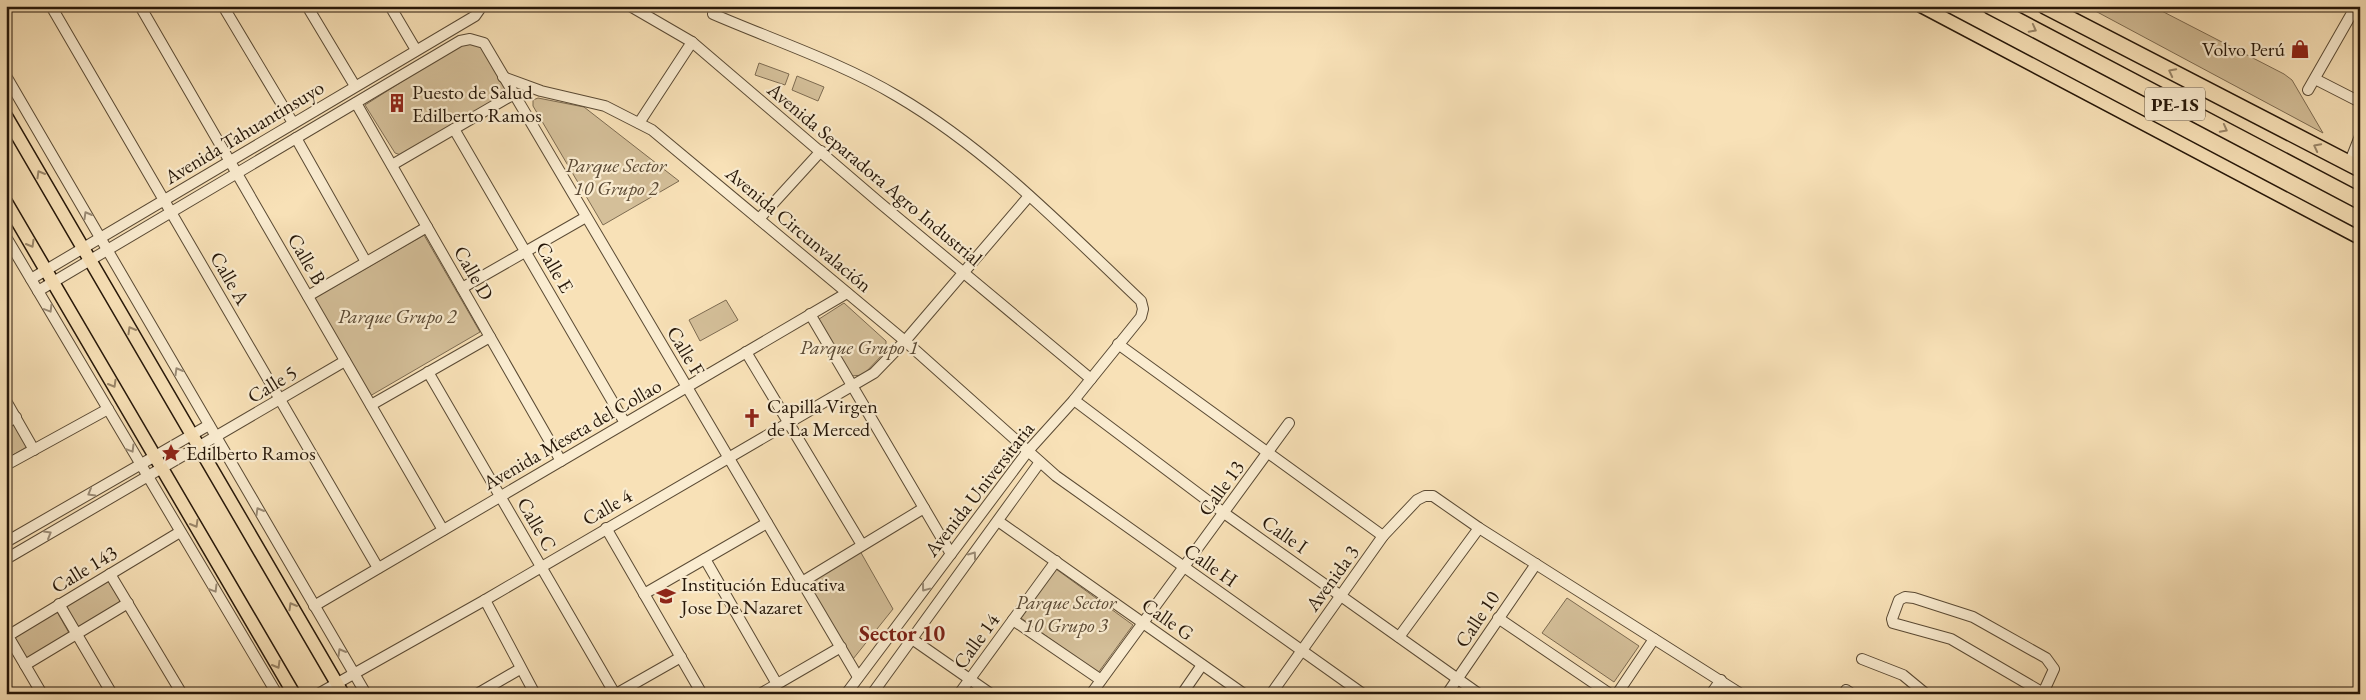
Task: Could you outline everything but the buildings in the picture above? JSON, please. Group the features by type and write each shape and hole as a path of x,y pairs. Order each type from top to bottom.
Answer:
{"highway":[{"name":"PE-1S","path":"1990,6 2360,201"},
{"name":"PE-1S","path":"2045,6 2354,166"}],"main road":[{"path":"1921,6 2360,238"},
{"path":"6,116 340,688"},
{"path":"6,202 294,694"}],"street":[{"name":"Calle A","path":"51,6 378,568"},
{"name":"Calle B","path":"140,6 443,530"},
{"path":"223,6 293,123"},
{"path":"307,6 355,86"},
{"path":"390,6 416,50"},
{"path":"469,6 475,16 482,6"},
{"name":"Avenida Separadora Agro Industrial","path":"630,6 692,42 1091,379"},
{"path":"2308,90 2356,6"},
{"path":"713,14 862,77 897,96 990,162 1030,196"},
{"name":"Avenida Tahuantinsuyo","path":"31,279 475,16"},
{"name":"Avenida Tahuantinsuyo","path":"38,290 460,41 470,38 484,43"},
{"path":"639,123 692,42"},
{"name":"Calle F","path":"484,43 858,677"},
{"path":"6,76 366,694"},
{"name":"Avenida Circunvalación","path":"503,77 541,91 605,106 652,130 905,341 1040,462"},
{"path":"2315,79 2360,102"},
{"path":"392,165 514,94"},
{"name":"Calle D","path":"356,103 560,461"},
{"name":"Calle E","path":"454,129 626,423"},
{"path":"2354,166 2360,136"},
{"path":"296,138 366,262"},
{"path":"759,219 821,151"},
{"name":"Calle 4","path":"318,694 340,688 354,674 852,387 887,361 1030,196"},
{"name":"Avenida Universitaria","path":"846,694 1028,451 1074,400 1141,317 1143,309 1141,301 1030,196"},
{"path":"462,288 586,217"},
{"path":"308,296 427,227"},
{"path":"6,236 277,694"},
{"name":"Avenida Meseta del Collao","path":"314,606 847,293"},
{"path":"810,314 951,554"},
{"path":"371,405 490,337"},
{"path":"1118,344 1267,454 1383,536"},
{"path":"746,352 862,546"},
{"name":"Calle 5","path":"6,559 345,361"},
{"name":"Calle C","path":"428,372 616,694"},
{"name":"Calle I","path":"1074,400 1224,512 1479,694"},
{"path":"6,401 34,450"},
{"path":"6,466 108,409"},
{"path":"6,423 16,417"},
{"name":"Calle 13","path":"1091,694 1289,423"},
{"path":"6,542 209,424"},
{"name":"Avenida Universitaria","path":"872,694 1040,462"},
{"name":"Calle H","path":"1040,462 1056,476 1184,568 1363,694"},
{"name":"Avenida 3","path":"1271,694 1383,536 1417,500 1425,496 1433,496 1479,528"},
{"path":"802,582 924,508"},
{"name":"Calle G","path":"998,521 1244,694"},
{"path":"644,594 767,522"},
{"path":"606,528 702,694"},
{"path":"1398,637 1479,528 1741,694"},
{"name":"Calle 143","path":"7,636 180,532"},
{"path":"705,559 776,684"},
{"name":"Calle 14","path":"959,694 1056,561"},
{"name":"Calle 10","path":"1447,694 1536,564"},
{"path":"110,574 182,694"},
{"path":"1905,597 1914,598 1972,617 2046,658 2054,668 2044,693 1951,639 1893,623 1892,619 1899,600 1905,597"},
{"path":"485,600 520,669 535,694"},
{"path":"25,665 128,603"},
{"path":"59,604 112,694"},
{"path":"1498,618 1610,694"},
{"path":"1013,620 1101,680"},
{"path":"7,636 42,694"},
{"path":"912,639 990,694"},
{"path":"1617,694 1654,639"},
{"path":"760,694 841,647"},
{"path":"616,694 681,657"},
{"path":"1862,659 1903,676 1915,690 1926,694"},
{"path":"1182,694 1202,665"},
{"path":"477,694 520,669"},
{"path":"1711,694 1721,680"}],"green space":[{"path":"2086,6 2152,6 2284,74 2292,80 2323,133"},
{"path":"466,43 482,47 509,93 401,155 395,153 365,105 458,46"},
{"path":"759,63 789,74 785,85 755,75"},
{"path":"797,76 824,87 818,101 792,90"},
{"name":"Parque Sector 10 Grupo 2","path":"538,98 584,107 679,181 603,225 533,106 533,100"},
{"name":"Parque Grupo 2","path":"424,235 480,332 370,396 313,299"},
{"path":"726,300 738,320 700,341 689,320"},
{"name":"Parque Grupo 1","path":"844,303 886,341 886,351 863,375 851,376 816,321"},
{"path":"17,422 30,445 6,459 6,429"},
{"path":"860,551 893,609 853,659 806,583"},
{"name":"Parque Sector 10 Grupo 3","path":"1056,569 1133,625 1098,673 1021,618"},
{"path":"108,581 121,602 78,628 65,607"},
{"path":"1567,598 1639,646 1614,682 1542,633"},
{"path":"56,610 69,633 26,659 12,635"}],"place":[{"name":"Volvo Perú","path":"2300,49"},
{"name":"Puesto de Salud Edilberto Ramos","path":"397,103"},
{"name":"Capilla Virgen de La Merced","path":"752,418"},
{"name":"Edilberto Ramos","path":"171,453"},
{"name":"Institución Educativa Jose De Nazaret","path":"666,596"}],"district":[{"name":"Sector 10","path":"902,633"}]}
